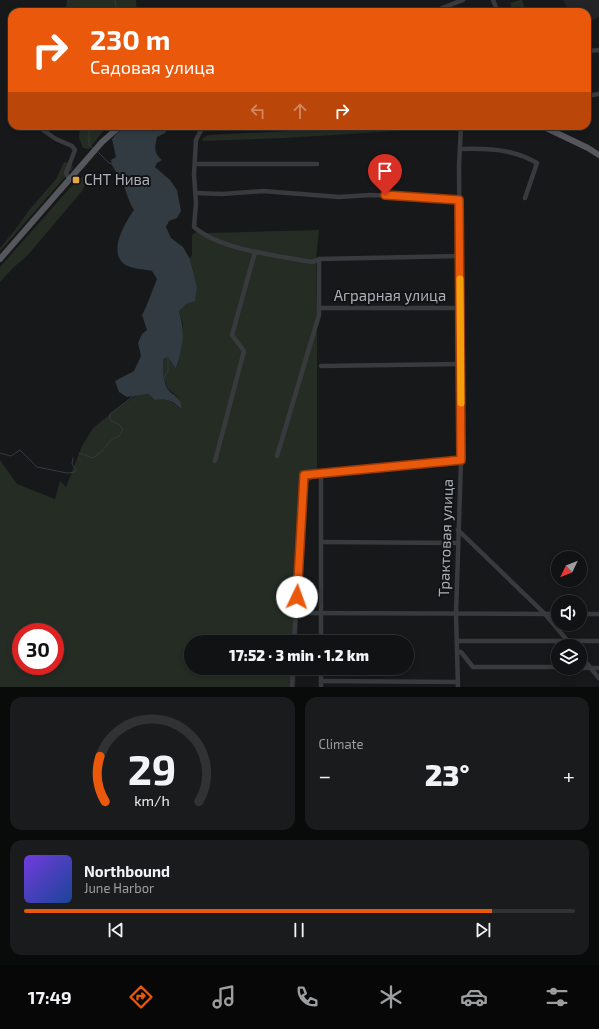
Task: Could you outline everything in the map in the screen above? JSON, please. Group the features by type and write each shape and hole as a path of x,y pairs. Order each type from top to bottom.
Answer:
{"main road":[{"path":"0,258 102,142 116,130"},
{"path":"550,130 599,155"}],"street":[{"path":"442,8 463,0"},
{"path":"43,130 49,135 72,146 75,150 66,172 70,179"},
{"path":"201,130 196,140 196,203 194,227 198,231 218,242 255,252 313,262 320,259 460,256"},
{"name":"Трактовая улица","path":"458,684 456,614 461,460 459,200 461,130"},
{"path":"460,149 481,148 512,152 537,163 525,198"},
{"path":"195,164 317,164"},
{"path":"196,193 222,194 263,191 339,197 370,195 428,197 459,200"},
{"path":"215,461 244,351 232,335 255,252"},
{"path":"277,456 319,315 320,259"},
{"name":"Аграрная улица","path":"319,308 460,308"},
{"path":"321,366 461,364"},
{"path":"294,635 304,475 461,460"},
{"path":"321,473 321,635"},
{"path":"458,530 544,614 565,639"},
{"path":"321,542 458,543"},
{"path":"296,613 551,614"},
{"path":"587,614 599,614"},
{"path":"457,641 551,641"},
{"path":"587,641 599,641"},
{"path":"457,652 461,652 473,667 551,667"},
{"path":"587,663 599,678"},
{"path":"587,668 599,668"},
{"path":"292,687 293,675"},
{"path":"321,675 321,687"},
{"path":"321,681 458,684"}],"shaded area":[{"path":"67,0 136,0 137,8 65,8"},
{"path":"522,0 525,8 512,8 510,3"},
{"path":"563,0 599,0 599,17 591,21 591,8 568,8"},
{"path":"80,130 104,130 89,149 83,148 79,138"},
{"path":"122,130 167,130 165,133 157,137 155,147 156,152 162,160 157,163 155,167 170,180 177,190 181,211 177,218 169,221 166,227 171,238 183,247 190,259 197,287 195,301 186,304 179,311 183,340 176,369 168,357 163,359 165,385 169,391 178,398 182,410 170,401 164,399 155,400 148,394 127,397 119,392 115,381 134,371 141,356 138,343 142,334 147,330 142,315 157,279 152,271 127,266 119,258 118,245 120,237 126,222 134,210 122,181 113,167 111,160 116,157 112,139"},
{"path":"307,130 414,130 284,138 202,141 203,138 209,135"},
{"path":"64,162 72,164 73,168 0,251 0,248 30,209 56,179"},
{"path":"84,175 85,185 82,191 27,256 0,282 0,267 69,189"},
{"path":"319,230 316,259 317,475 304,486 297,635 184,635 184,675 296,675 295,687 0,687 0,460 17,484 55,499 60,481 66,487 82,446 93,428 114,411 137,395 148,394 155,400 170,401 182,410 178,397 168,389 164,380 163,359 168,356 176,369 181,351 183,324 179,311 197,287 190,259 192,254 192,235 198,231 206,233"}],"waterway":[{"path":"115,0 116,8"},
{"path":"89,130 89,145 94,149"},
{"path":"98,152 112,164"},
{"path":"163,379 168,371 168,355"},
{"path":"79,453 93,458 102,451 111,440 119,436 123,430 120,425 110,420 110,414 135,395"},
{"path":"0,453 11,456 20,450 37,467 67,473 75,472 76,470 72,464 73,458"}],"slow traffic":[{"path":"460,279 461,403"}],"place":[{"name":"СНТ Нива","path":"76,180"}],"route":[{"path":"297,597 304,475 461,460 459,200 385,195"}]}
